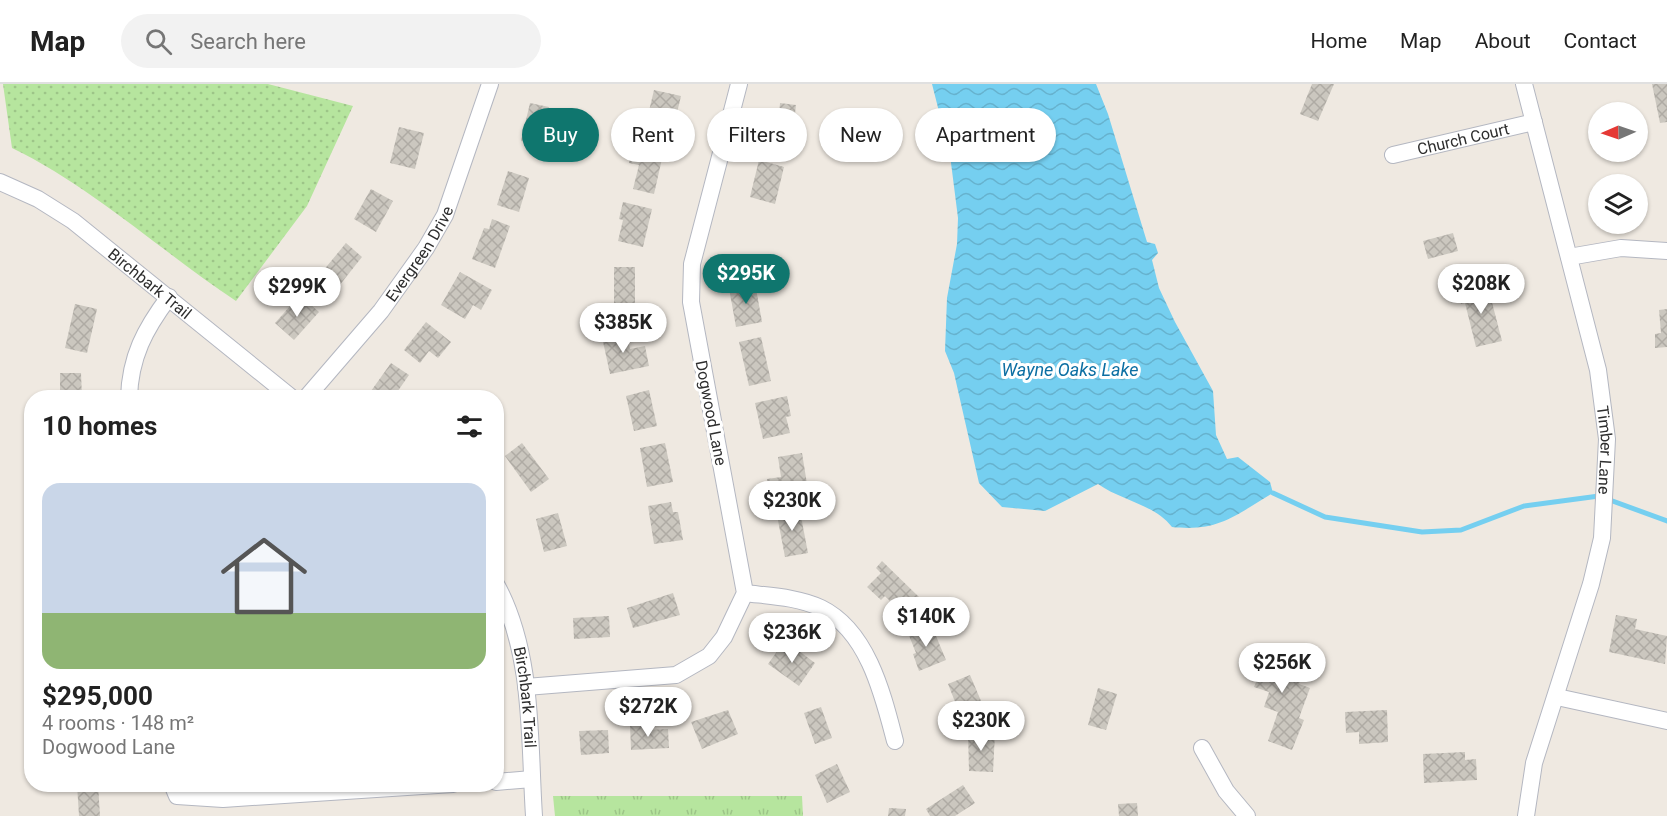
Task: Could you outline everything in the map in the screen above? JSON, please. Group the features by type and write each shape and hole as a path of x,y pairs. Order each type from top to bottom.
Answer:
{"street":[{"name":"Evergreen Drive","path":"313,390 381,311 426,248 446,215 490,84"},
{"name":"Dogwood Lane","path":"740,84 692,264 690,280 693,319 745,592"},
{"name":"Timber Lane","path":"1524,84 1598,370 1604,407 1606,486 1602,538 1592,584 1534,763 1526,816"},
{"name":"Church Court","path":"1393,156 1534,122"},
{"name":"Birchbark Trail","path":"0,182 38,199 73,221 282,390"},
{"path":"1569,257 1621,248 1667,251"},
{"path":"129,390 130,377 138,345 169,297"},
{"path":"526,687 676,675 709,656 724,637 745,592 810,603 823,609 848,629 865,653 887,709 895,741"},
{"name":"Birchbark Trail","path":"504,604 517,636 526,687 534,816"},
{"path":"1557,697 1667,721"},
{"path":"1202,748 1226,791 1247,816"},
{"path":"504,782 532,780"},
{"path":"175,792 177,796 223,799 330,792"}],"green space":[{"path":"3,84 268,84 353,106 307,206 236,301 98,200 41,163 12,148"},
{"path":"553,796 802,796 803,816 555,816"}],"water":[{"name":"Wayne Oaks Lake","path":"932,84 1096,84 1108,114 1147,242 1155,244 1158,253 1152,260 1159,288 1213,391 1216,435 1227,459 1238,457 1270,482 1273,493 1226,520 1203,527 1189,528 1172,527 1156,513 1098,484 1045,511 1002,507 979,483 954,373 945,351 947,298 957,244 958,218 951,162 1056,162 1056,108 938,108"}],"building":[{"path":"1312,84 1334,84 1318,121 1300,114"},
{"path":"1652,84 1667,84 1667,122 1660,123"},
{"path":"654,90 681,96 678,108 650,108"},
{"path":"530,103 549,107 549,108 529,108"},
{"path":"780,103 796,105 796,108 780,108"},
{"path":"399,127 424,133 415,169 390,163"},
{"path":"661,162 654,194 633,189 639,165 629,163"},
{"path":"759,162 784,167 775,204 750,197"},
{"path":"508,171 529,178 519,212 497,205"},
{"path":"371,189 393,201 376,232 354,219"},
{"path":"623,202 652,209 643,247 618,241 623,220 619,219"},
{"path":"492,219 510,226 495,268 472,259 484,228 489,229"},
{"path":"1453,233 1458,251 1428,259 1423,241"},
{"path":"346,243 362,257 335,291 318,277"},
{"path":"614,267 635,267 635,311 614,311"},
{"path":"460,272 492,290 481,310 473,305 465,319 441,305"},
{"path":"755,283 762,322 736,327 729,288"},
{"path":"1487,283 1502,341 1476,347 1465,303 1461,304 1458,291"},
{"path":"300,295 319,312 294,340 275,323"},
{"path":"75,304 97,309 87,353 65,348"},
{"path":"1667,309 1667,347 1655,348 1655,334 1661,333 1659,310"},
{"path":"426,322 451,342 438,358 429,351 420,363 404,350"},
{"path":"626,332 630,349 645,346 649,366 610,374 602,337"},
{"path":"761,337 771,381 749,386 739,342"},
{"path":"391,363 409,375 399,390 372,390"},
{"path":"60,373 81,373 82,390 60,390"},
{"path":"649,390 657,426 634,431 626,396"},
{"path":"787,396 791,416 786,417 790,433 763,439 755,403"},
{"path":"522,443 549,479 531,492 505,456"},
{"path":"665,443 673,482 647,487 640,448"},
{"path":"802,453 808,490 770,497 767,479 781,477 778,457"},
{"path":"671,502 673,512 678,512 683,540 654,544 648,506"},
{"path":"799,506 808,553 785,557 776,510"},
{"path":"558,513 567,546 544,552 536,519"},
{"path":"882,561 919,597 903,614 885,596 881,600 867,587 881,573 876,568"},
{"path":"673,593 680,615 633,628 627,608"},
{"path":"1616,615 1637,619 1635,629 1667,636 1665,664 1609,652"},
{"path":"609,616 610,637 574,639 573,618"},
{"path":"931,624 946,660 919,671 913,654 916,653 908,633"},
{"path":"783,643 793,651 795,648 815,663 799,686 768,664"},
{"path":"1260,647 1307,663 1299,684 1310,688 1299,718 1304,720 1292,750 1268,741 1278,712 1264,707 1269,692 1254,687 1260,672 1251,669"},
{"path":"970,675 984,708 961,717 948,684"},
{"path":"1098,688 1117,694 1106,730 1088,725"},
{"path":"821,707 832,738 815,744 804,713"},
{"path":"728,710 738,734 702,749 691,722"},
{"path":"1387,710 1388,742 1359,744 1359,732 1346,733 1345,712"},
{"path":"647,724 647,730 668,729 669,748 631,750 630,725"},
{"path":"608,730 609,753 581,755 579,731"},
{"path":"968,732 995,733 993,772 969,771"},
{"path":"1465,752 1465,760 1476,759 1477,780 1424,783 1423,754"},
{"path":"837,764 850,792 827,803 815,775"},
{"path":"963,785 975,803 955,816 930,816 926,809"},
{"path":"78,792 98,792 100,816 79,816"},
{"path":"1137,803 1138,816 1119,816 1118,804"},
{"path":"889,808 906,809 905,816 888,816"}],"waterway":[{"path":"1273,493 1325,517 1422,532 1461,530 1524,506 1599,496 1667,521"}]}
